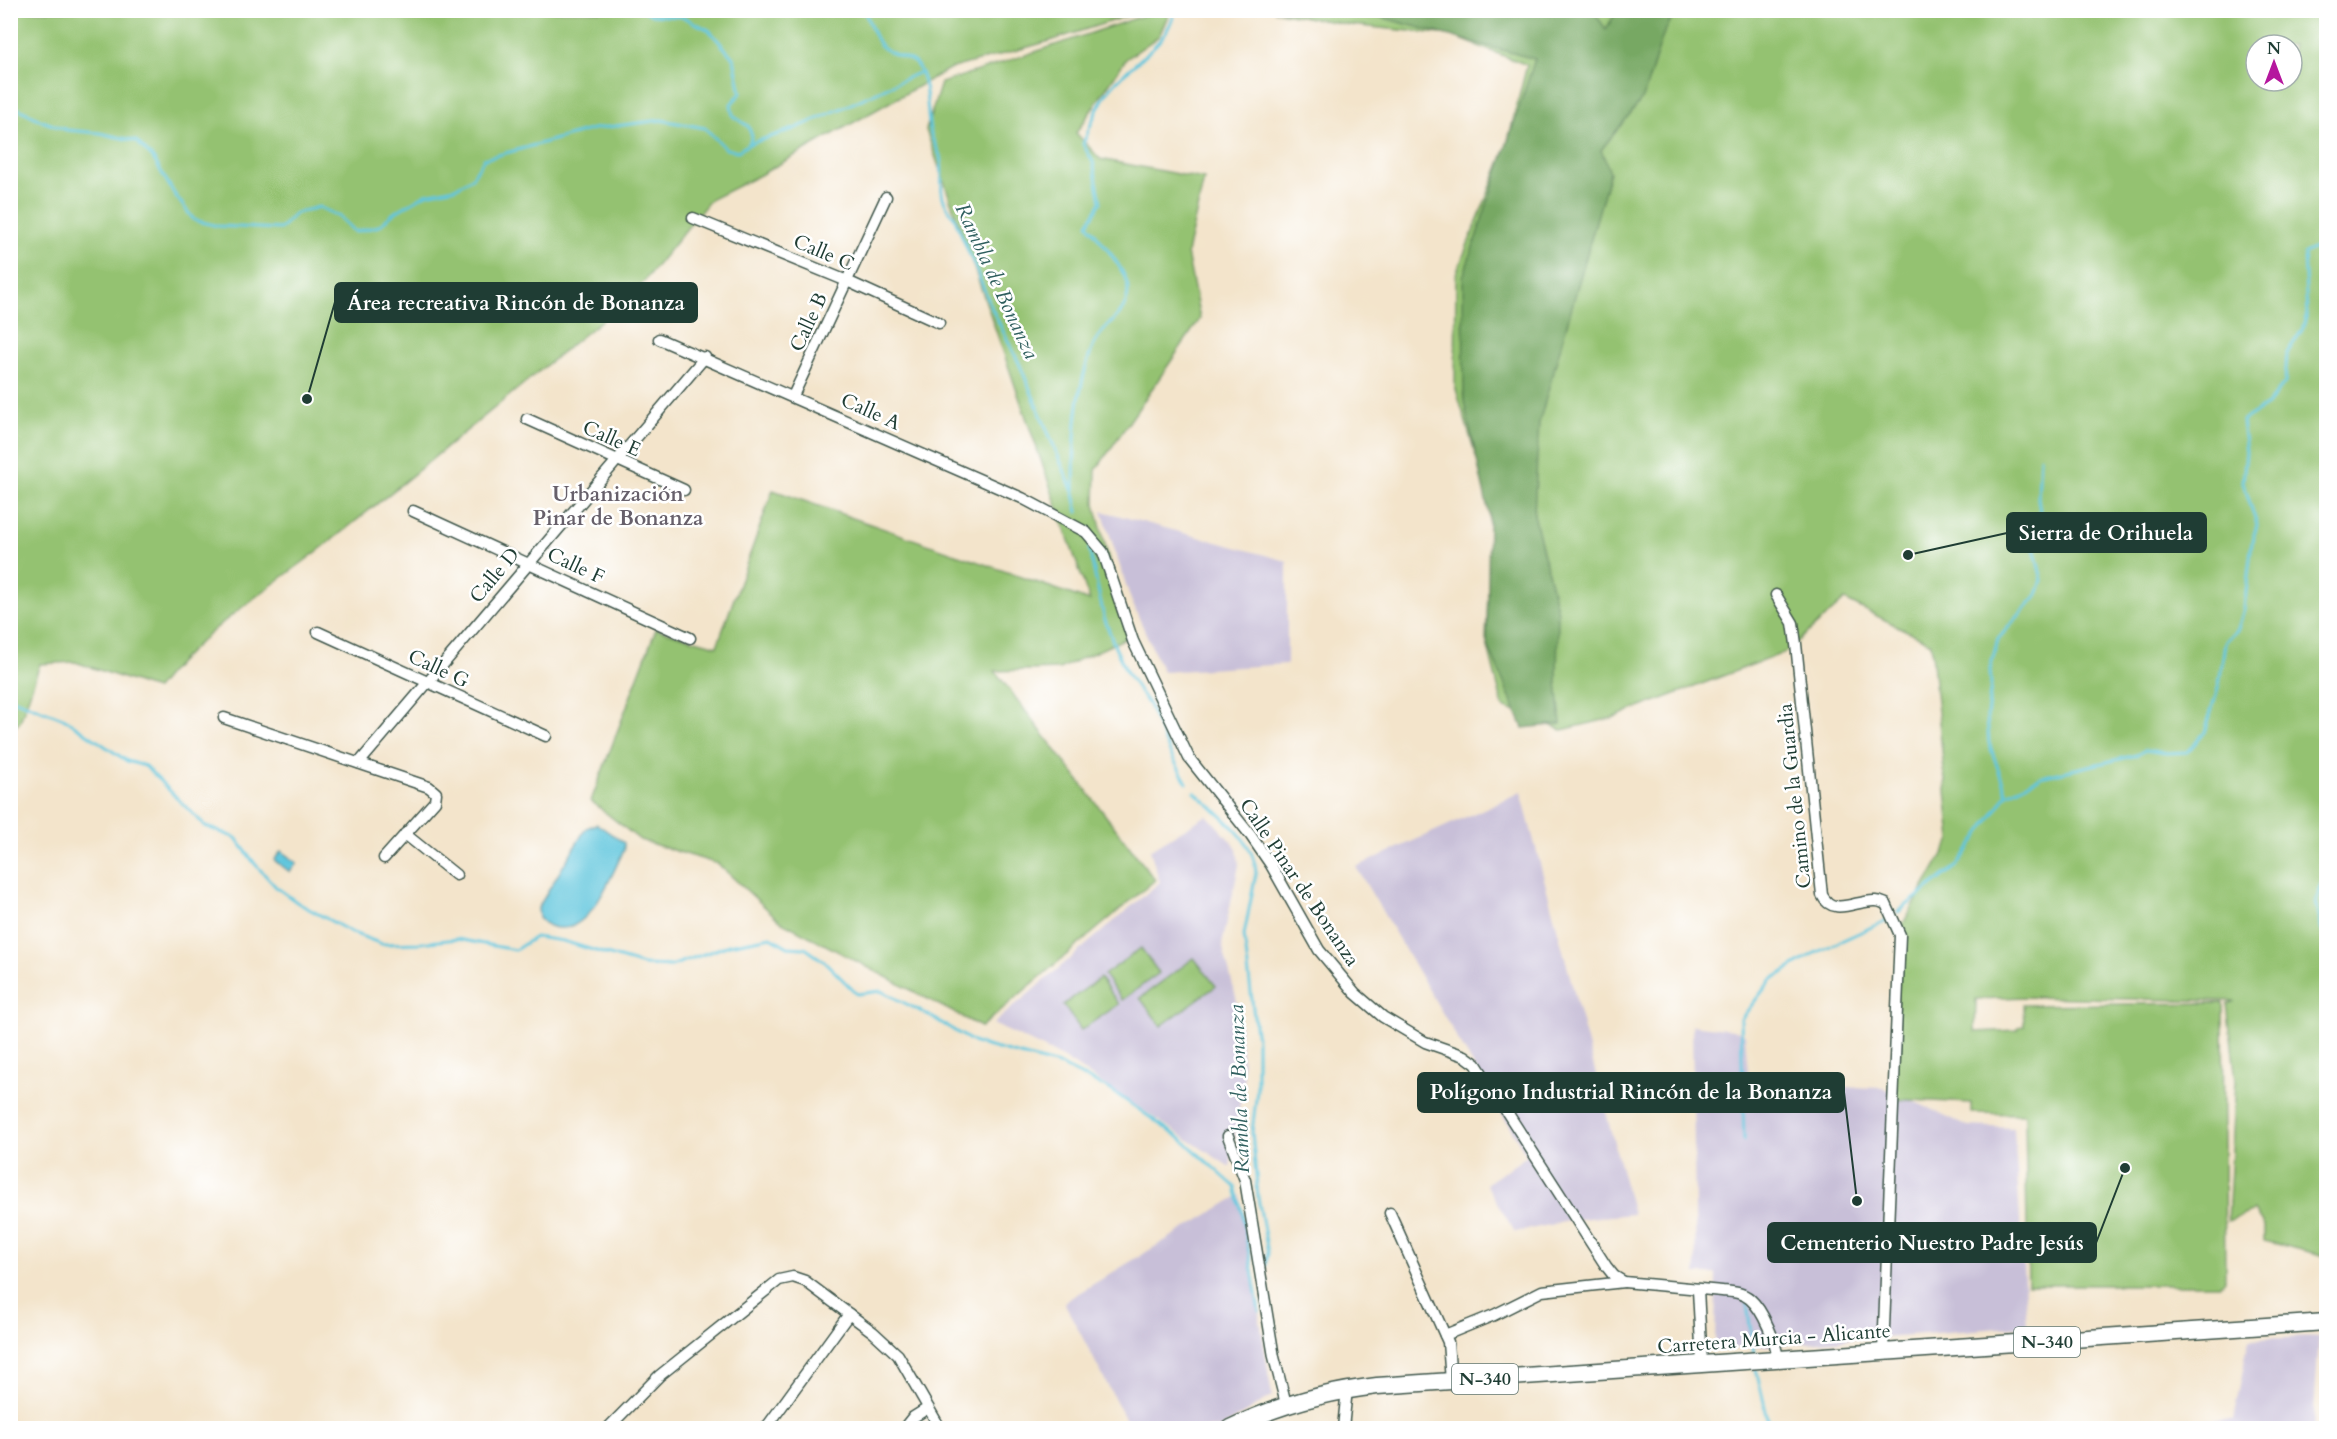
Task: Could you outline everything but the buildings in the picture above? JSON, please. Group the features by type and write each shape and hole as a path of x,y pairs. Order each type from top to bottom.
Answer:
{"highway":[{"name":"Carretera Murcia - Alicante","path":"1230,1428 1286,1404 1347,1389 2326,1322"}],"street":[{"name":"Calle B","path":"793,396 886,197"},
{"name":"Calle C","path":"693,218 847,281 939,323"},
{"name":"Calle A","path":"658,339 793,396 1011,493 1068,521"},
{"name":"Calle D","path":"359,763 705,357"},
{"name":"Calle E","path":"526,419 684,490"},
{"name":"Calle F","path":"413,511 690,638"},
{"name":"Calle Pinar de Bonanza","path":"1068,521 1086,532 1103,552 1133,641 1189,758 1271,865 1319,950 1355,993 1383,1017 1425,1042 1465,1056 1476,1064 1606,1266 1614,1276 1624,1282"},
{"name":"Camino de la Guardia","path":"1776,595 1793,623 1822,895 1834,906 1876,901 1886,904 1900,934 1883,1352"},
{"name":"Calle G","path":"318,632 546,736"},
{"path":"224,718 429,787 436,792 435,801 384,858"},
{"path":"405,834 456,875"},
{"path":"1228,1137 1245,1180 1274,1358 1286,1404"},
{"path":"1390,1213 1448,1342 1451,1382"},
{"path":"608,1428 659,1376 779,1280 793,1277 805,1281 873,1332 898,1355 940,1428"},
{"path":"1445,1335 1494,1315 1542,1291 1624,1282 1738,1293 1749,1298 1756,1305 1776,1344 1772,1359"},
{"path":"1698,1290 1702,1364"},
{"path":"766,1428 849,1314"},
{"path":"1343,1428 1347,1389"},
{"path":"904,1428 912,1418 927,1408"}],"shaded area":[{"path":"1102,511 1287,561 1287,664 1163,672 1131,600"},
{"path":"1521,792 1633,1214 1579,1219 1515,1232 1486,1184 1527,1156 1356,867"},
{"path":"1207,815 1237,848 1239,865 1222,944 1238,1005 1244,1078 1230,1167 1062,1057 993,1024 1160,882 1150,850"},
{"path":"1692,1025 1741,1031 1745,1035 1749,1085 1884,1088 1968,1126 2014,1128 2027,1326 1715,1350 1716,1274 1696,1274"},
{"path":"1240,1195 1272,1396 1220,1428 1130,1428 1064,1302"},
{"path":"2319,1337 2313,1428 2150,1428 2150,1418 2233,1420 2249,1339"}],"green space":[{"path":"11,11 1143,11 1050,41 949,69 760,175 710,200 641,285 613,311 360,518 214,630 174,668 156,689 75,662 40,664 20,722 11,730"},
{"path":"1157,11 1170,11 1159,36 1126,59 1076,133 1100,159 1204,179 1187,253 1200,319 1096,470 1095,504 1128,637 1059,669 995,671 1155,880 981,1027 780,921 718,864 640,840 591,801 656,629 717,646 773,490 1090,601 926,130 941,83"},
{"path":"1274,11 2326,11 2326,1256 2264,1241 2264,1226 2254,1211 2228,1221 2236,1080 2227,1004 2235,1001 2026,997 1976,999 1975,1032 2018,1030 2018,1027 2024,1026 2023,1005 2223,1003 2225,1280 2220,1285 2028,1285 2025,1114 1971,1113 1971,1103 1891,1099 1901,927 1951,840 1931,643 1845,600 1786,652 1612,718 1562,730 1503,707 1486,639 1492,510 1455,386 1456,274 1506,148 1527,65 1450,35 1350,25"},
{"path":"1358,11 1593,11 1606,29 1617,11 1676,11 1663,35 1643,98 1601,150 1610,172 1539,423 1534,514 1558,613 1557,681 1561,724 1523,728 1487,643 1489,514 1464,402 1463,277 1535,59"},
{"path":"1141,948 1159,973 1122,1000 1104,975"},
{"path":"1194,958 1216,986 1161,1026 1140,998"},
{"path":"1100,978 1119,1004 1081,1030 1063,1005"}],"water":[{"path":"597,824 624,843 624,850 613,873 599,900 581,921 571,927 559,928 548,925 539,918 538,908 586,828"},
{"path":"281,851 297,863 290,872 274,860"}],"waterway":[{"path":"643,10 652,15 683,17 709,30 734,59 741,93 731,104 733,116 748,126 752,136 749,144"},
{"name":"Rambla de Bonanza","path":"864,10 874,35 882,47 915,63 922,74 931,133 940,156 944,200 954,217 993,311 1019,363 1074,494 1078,512"},
{"path":"1074,491 1076,418 1082,382 1093,346 1124,306 1128,289 1123,273 1088,224 1101,202 1093,162 1083,144 1096,112 1107,93 1156,45 1171,23 1175,10"},
{"path":"10,104 42,121 67,130 99,133 136,141 153,158 175,195 194,220 218,226 280,229 296,213 319,207 340,217 355,232 379,226 394,213 426,194 455,188 472,178 484,159 593,129 661,120 705,128 726,149 738,151 749,144 794,129 920,72"},
{"path":"1898,912 1958,865 2007,794 2041,777 2137,755 2145,750 2166,753 2187,752 2205,732 2219,685 2225,642 2238,629 2244,609 2252,541 2257,525 2243,482 2246,452 2242,421 2267,405 2285,383 2287,353 2302,330 2307,314 2304,253 2326,243"},
{"path":"2007,794 1989,743 1987,716 1991,685 1990,669 1998,639 2037,595 2042,580 2034,548 2041,519 2038,498 2040,457"},
{"name":"Rambla de Bonanza","path":"1089,548 1104,617 1115,647 1127,673 1149,705 1170,753 1187,783"},
{"path":"10,698 65,719 127,761 145,766 205,826 236,838 276,887 298,903 353,933 382,944 457,939 515,950 535,937 563,941 643,965 671,966 729,945 771,937 788,947 805,948 825,962 857,994 881,991 930,1016 975,1043 1062,1066 1111,1090 1184,1141 1235,1187 1242,1212 1259,1311"},
{"name":"Rambla de Bonanza","path":"1195,792 1242,838 1254,860 1256,873 1244,935 1257,1041 1257,1090 1252,1132 1258,1197 1268,1253 1266,1265"},
{"path":"2326,873 2316,902 2322,930 2326,935"},
{"path":"1744,1140 1741,1019 1771,980 1815,953 1887,920"},
{"path":"1747,1304 1754,1355"},
{"path":"1755,1365 1770,1428"}],"place":[{"name":"Área recreativa Rincón de Bonanza","path":"307,399"},
{"name":"Sierra de Orihuela","path":"1908,555"},
{"name":"Cementerio Nuestro Padre Jesús","path":"2125,1168"},
{"name":"Polígono Industrial Rincón de la Bonanza","path":"1857,1201"}],"district":[{"name":"Urbanización Pinar de Bonanza","path":"618,506"}]}
